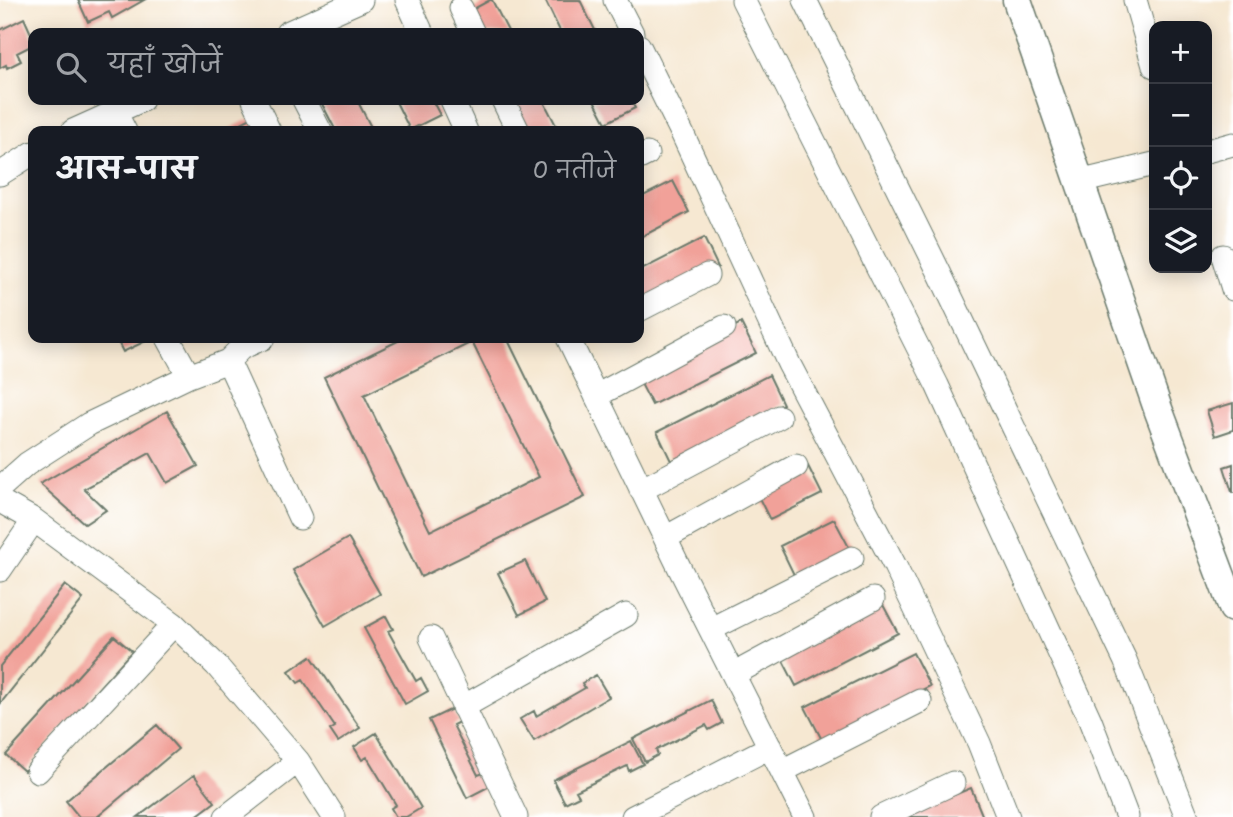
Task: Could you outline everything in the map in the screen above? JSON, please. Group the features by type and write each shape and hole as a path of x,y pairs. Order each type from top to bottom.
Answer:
{"street":[{"path":"297,28 361,0"},
{"path":"407,0 420,28"},
{"path":"615,0 629,28"},
{"path":"743,0 937,385 1090,720 1126,817"},
{"path":"805,0 1125,660 1187,817"},
{"path":"1017,0 1158,409 1233,608"},
{"path":"1135,0 1149,49"},
{"path":"461,8 471,28"},
{"path":"644,56 789,364 895,566 979,743 1008,817"},
{"path":"99,126 120,122 137,105"},
{"path":"256,105 267,126"},
{"path":"307,105 317,126"},
{"path":"454,105 464,126"},
{"path":"505,105 516,126"},
{"path":"1212,150 1233,144"},
{"path":"0,174 28,156"},
{"path":"1079,182 1149,165"},
{"path":"1223,256 1233,289"},
{"path":"644,307 707,275"},
{"path":"596,396 724,327"},
{"path":"171,343 189,376"},
{"path":"576,343 596,396 641,490 805,817"},
{"path":"0,488 27,464 89,424 189,376 234,349 300,518"},
{"path":"641,490 779,417"},
{"path":"665,538 796,466"},
{"path":"0,501 34,520 174,624 216,665 298,761 334,817"},
{"path":"0,570 34,520"},
{"path":"711,629 852,558"},
{"path":"734,674 873,599"},
{"path":"463,707 626,615"},
{"path":"38,771 174,624"},
{"path":"431,638 516,817"},
{"path":"782,771 920,701"},
{"path":"633,817 770,747"},
{"path":"226,817 298,761"},
{"path":"881,817 953,783"}],"building":[{"path":"78,0 144,0 112,18 109,12 88,22"},
{"path":"492,0 506,28 476,28 468,12"},
{"path":"545,0 580,0 594,28 559,28"},
{"path":"24,18 28,28 28,48 17,53 21,61 7,68 6,65 0,68 0,30"},
{"path":"323,105 360,105 370,126 333,126"},
{"path":"398,105 435,105 440,115 418,126 408,126"},
{"path":"512,105 546,105 556,126 522,126"},
{"path":"597,105 634,105 635,108 606,123"},
{"path":"251,118 255,126 235,126"},
{"path":"673,181 689,212 644,235 644,196"},
{"path":"704,238 718,267 644,304 644,268"},
{"path":"741,323 756,353 652,405 637,376"},
{"path":"118,343 142,343 123,352"},
{"path":"394,343 470,343 364,395 430,531 539,477 472,343 509,343 585,497 421,577 324,377"},
{"path":"769,375 783,404 671,461 657,432"},
{"path":"1233,403 1233,430 1215,436 1207,411"},
{"path":"167,411 198,466 167,483 150,453 84,489 106,510 85,524 40,484"},
{"path":"1233,464 1233,492 1232,492 1224,467"},
{"path":"808,466 822,494 770,520 756,492"},
{"path":"834,519 850,549 795,577 780,546"},
{"path":"348,538 380,594 325,626 293,570"},
{"path":"525,561 545,602 519,615 498,573"},
{"path":"65,585 83,599 0,704 0,666"},
{"path":"882,603 898,633 796,686 780,655"},
{"path":"386,616 393,629 388,631 416,681 421,678 428,691 405,704 364,628"},
{"path":"114,636 132,651 24,771 6,755"},
{"path":"913,653 930,686 822,740 805,707"},
{"path":"311,656 360,728 338,742 330,730 335,727 303,680 298,683 289,671"},
{"path":"596,675 609,697 534,741 520,719 534,711 536,716 585,688 582,683"},
{"path":"711,700 722,723 709,730 706,725 656,750 658,755 645,762 633,739"},
{"path":"452,709 459,722 453,725 478,775 484,773 490,786 467,798 429,720"},
{"path":"157,725 178,749 97,817 79,817 66,801"},
{"path":"376,733 421,808 406,817 396,817 391,808 396,805 367,757 362,760 354,747"},
{"path":"631,741 643,764 629,771 627,766 576,791 579,796 565,803 553,780"},
{"path":"194,775 215,802 195,817 138,817"},
{"path":"971,788 983,817 901,817"}]}
